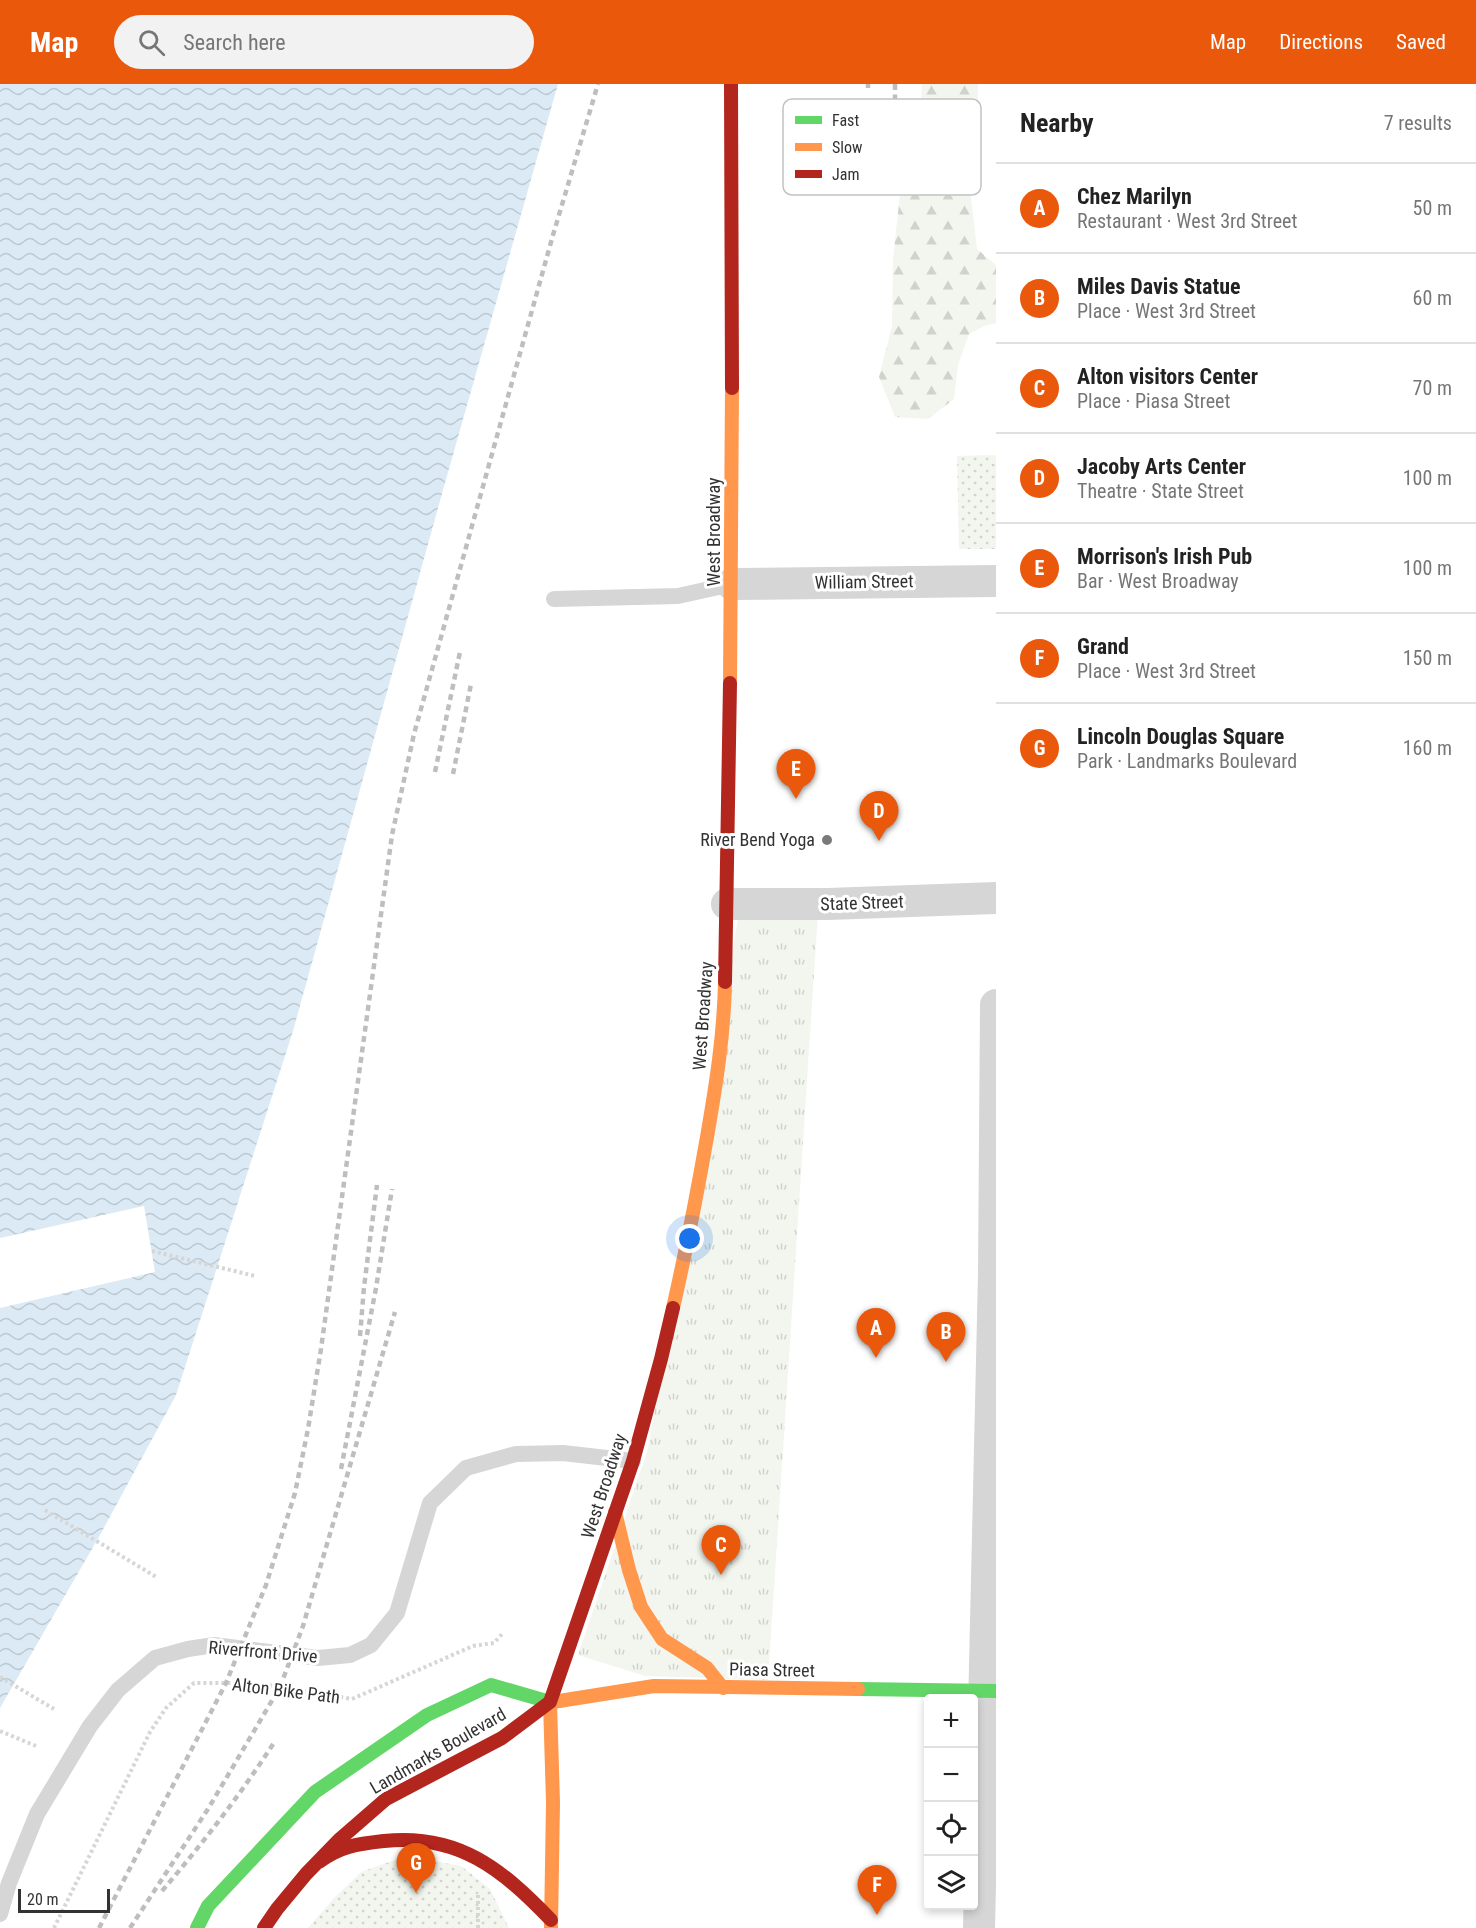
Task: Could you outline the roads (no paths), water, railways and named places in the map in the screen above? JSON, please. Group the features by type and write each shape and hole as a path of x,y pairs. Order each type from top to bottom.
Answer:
{"main road":[{"name":"West Broadway","path":"551,1924 553,1802 550,1701 633,1461 661,1359 692,1225 724,1025 732,584 731,84"},
{"path":"615,1512 629,1570 641,1607 662,1639 707,1668 723,1688"},
{"name":"Landmarks Boulevard","path":"197,1928 208,1905 315,1792 428,1715 491,1685 550,1701"},
{"name":"Piasa Street","path":"550,1701 654,1686 991,1690"},
{"name":"Landmarks Boulevard","path":"264,1928 277,1909 315,1865 340,1839 386,1799 502,1738 550,1701"},
{"path":"315,1865 340,1848 388,1839 432,1840 464,1850 493,1868 531,1898 551,1924"}],"street":[{"name":"William Street","path":"732,584 996,580"},
{"name":"State Street","path":"727,904 828,904 996,898"},
{"path":"980,1928 988,1882 996,1005"}],"lane":[{"path":"554,599 678,596 732,584"},
{"name":"Riverfront Drive","path":"0,1914 5,1886 37,1814 90,1726 118,1690 155,1658 214,1645 318,1658 350,1655 370,1645 397,1613 430,1503 466,1468 516,1454 563,1453 633,1461"}],"water":[{"path":"0,84 558,84 293,1031 176,1395 100,1535 0,1708"}],"railway":[{"path":"99,1928 226,1683 266,1585 295,1493 321,1349 392,835 414,734 553,235 598,84"},
{"path":"895,84 895,99"},
{"path":"435,772 460,652"},
{"path":"453,774 471,684"},
{"path":"360,1336 377,1185"},
{"path":"341,1469 376,1288 392,1189"},
{"path":"130,1928 208,1809 280,1687 303,1626 395,1312"},
{"path":"162,1891 221,1818 275,1741"}],"place":[{"name":"Morrison's Irish Pub","path":"796,799"},
{"name":"River Bend Yoga","path":"827,840"},
{"name":"Jacoby Arts Center","path":"879,841"},
{"name":"Chez Marilyn","path":"876,1358"},
{"name":"Miles Davis Statue","path":"946,1362"},
{"name":"Alton visitors Center","path":"721,1575"},
{"name":"Lincoln Douglas Square","path":"416,1893"},
{"name":"Grand","path":"877,1915"}]}
